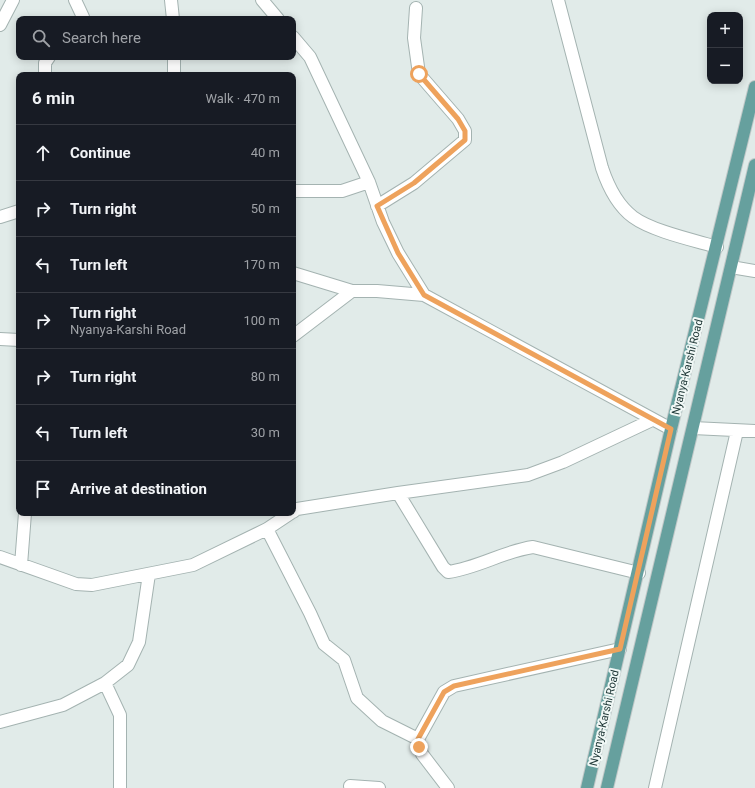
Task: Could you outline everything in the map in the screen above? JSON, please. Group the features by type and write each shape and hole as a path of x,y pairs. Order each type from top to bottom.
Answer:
{"main road":[{"name":"Nyanya-Karshi Road","path":"587,788 639,573 671,429 717,247 755,87"},
{"name":"Nyanya-Karshi Road","path":"607,788 731,267 752,186 755,165"}],"street":[{"path":"0,25 13,0"},
{"path":"75,0 83,16"},
{"path":"171,0 174,16"},
{"path":"262,0 275,16"},
{"path":"558,0 602,168 609,188 633,217 659,229 717,247"},
{"path":"377,206 414,183 465,140 465,131 458,119 419,74 414,38 416,8"},
{"path":"296,41 310,57 369,182 377,206 398,253 424,295"},
{"path":"45,72 45,63 47,60"},
{"path":"174,60 174,72"},
{"path":"296,191 342,191 369,182"},
{"path":"0,217 16,211"},
{"path":"731,267 755,271"},
{"path":"296,274 352,291 376,291 424,295 671,429"},
{"path":"296,334 352,291"},
{"path":"0,339 16,340"},
{"path":"296,508 528,475 563,462 652,420"},
{"path":"693,428 755,431"},
{"path":"655,788 737,431"},
{"path":"398,493 443,567 448,572 462,570 522,548 533,546 639,573"},
{"path":"21,564 25,516"},
{"path":"0,557 76,584 92,585 193,565 267,529 284,516"},
{"path":"267,529 310,613 324,644 344,660 357,698 382,721 418,739"},
{"path":"0,722 63,705 105,683 128,665 139,642 149,574"},
{"path":"448,788 422,754 418,739 444,692 454,686 620,649"},
{"path":"105,683 120,715 120,788"},
{"path":"350,786 379,788"}],"route":[{"path":"419,74 458,119 465,131 465,140 414,183 377,206 398,253 424,295 671,429 639,573 620,649 454,686 444,692 418,739 419,747"}]}
